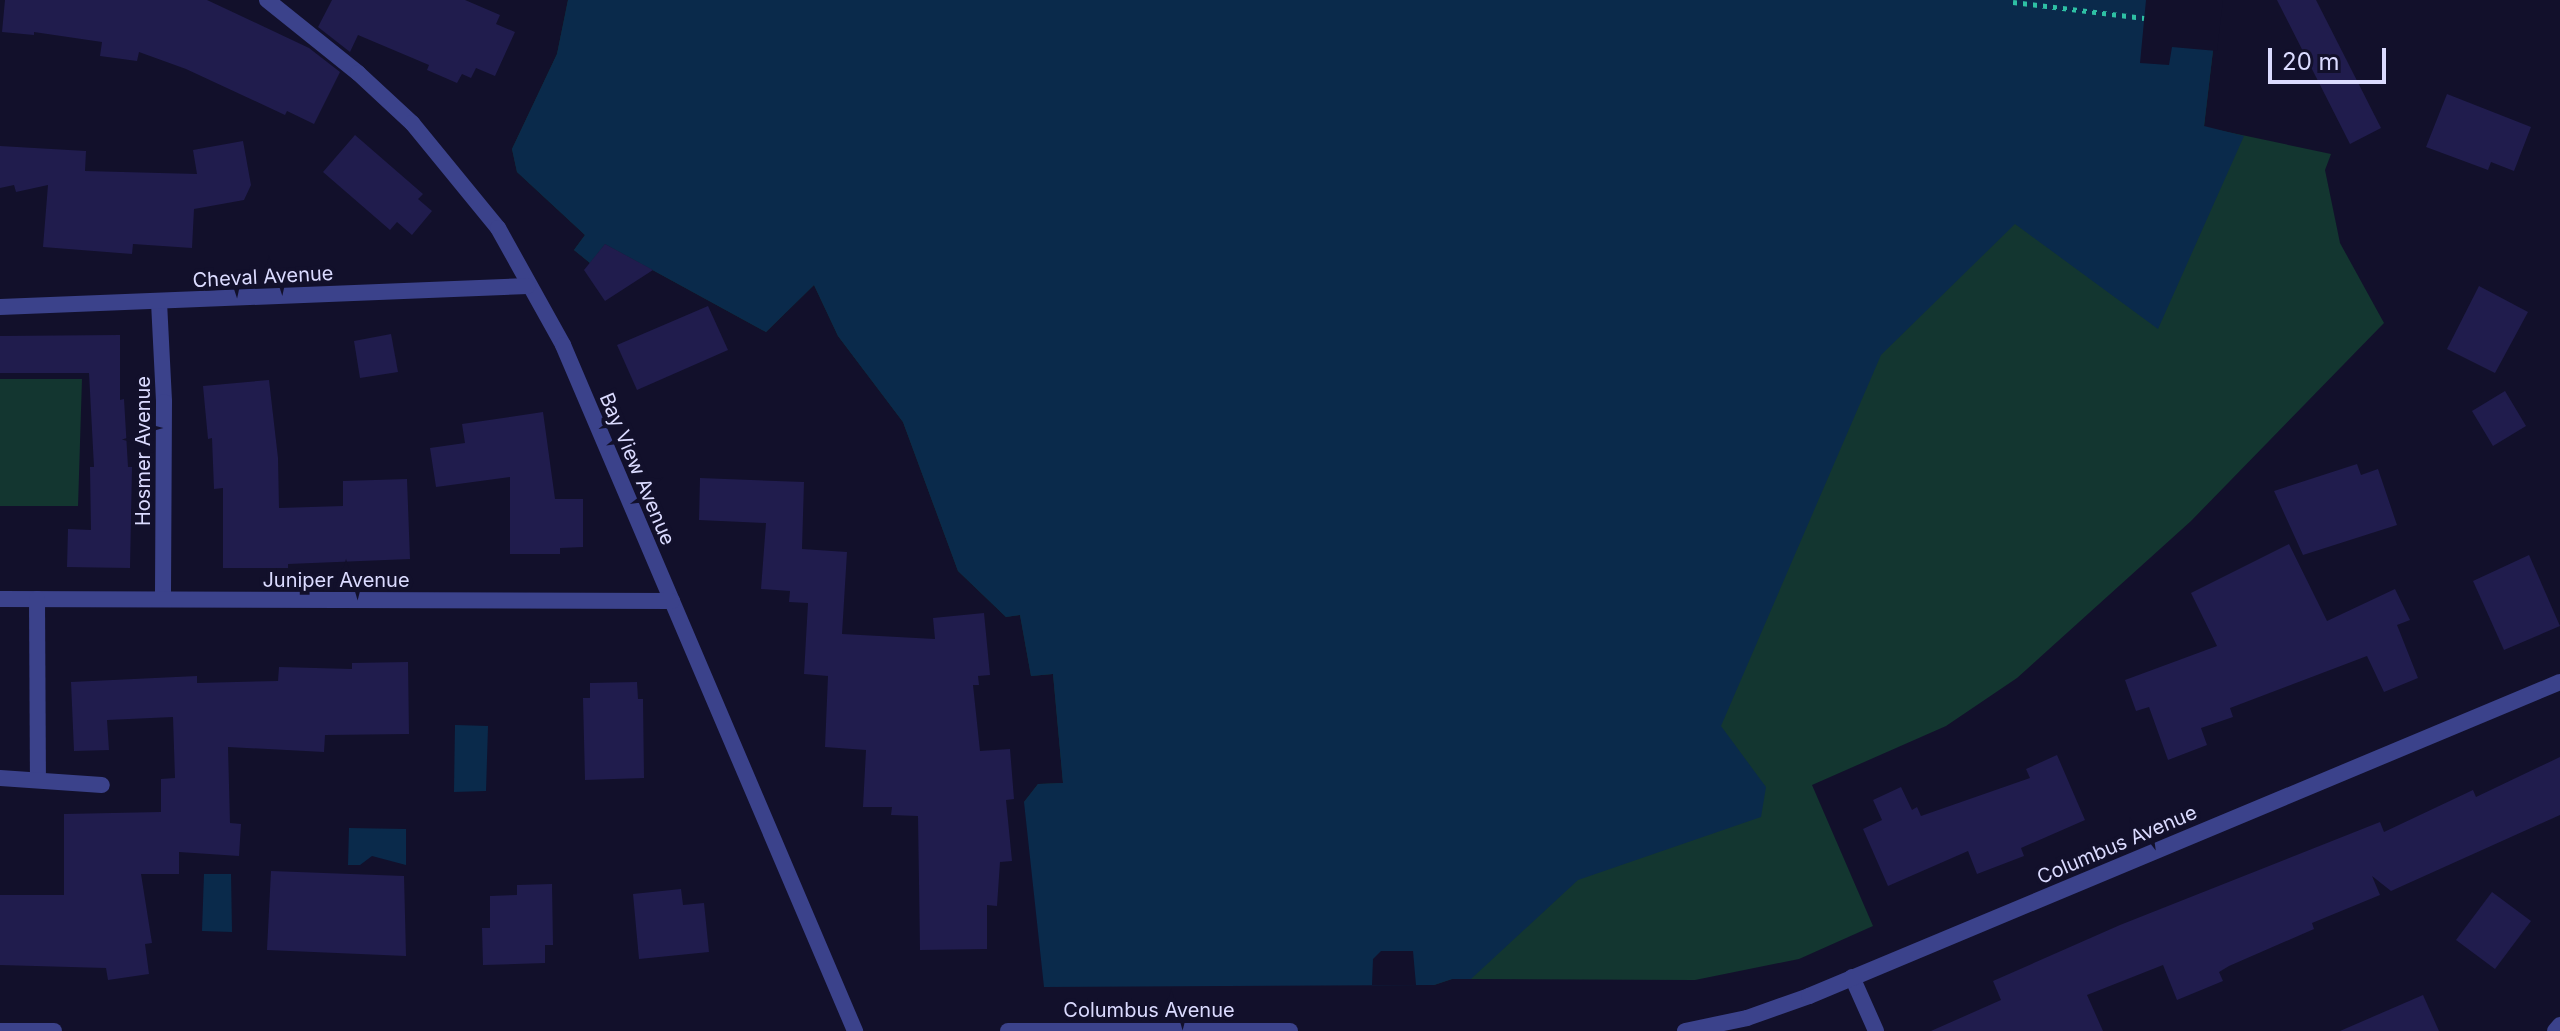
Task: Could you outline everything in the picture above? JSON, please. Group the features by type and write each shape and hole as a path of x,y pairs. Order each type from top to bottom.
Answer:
{"street":[{"name":"Bay View Avenue","path":"267,0 358,73 412,123 498,228 563,345 855,1031"},
{"name":"Cheval Avenue","path":"0,307 528,286"},
{"name":"Hosmer Avenue","path":"159,302 164,402 163,599"},
{"name":"Juniper Avenue","path":"0,599 672,601"},
{"path":"37,599 38,778"},
{"name":"Columbus Avenue","path":"1685,1031 1747,1018 1852,977 2560,682"},
{"path":"0,778 38,778 102,785"},
{"path":"1852,977 1876,1031"},
{"path":"2555,1031 2560,1025"},
{"path":"0,1031 54,1031"},
{"name":"Columbus Avenue","path":"1008,1031 1290,1031"}],"path":[{"path":"2013,2 2144,18"}],"green space":[{"path":"568,0 2219,0 2204,127 2331,154 2325,170 2340,243 2384,323 2191,521 2017,678 1946,726 1812,785 1873,926 1799,959 1695,980 1452,979 1434,985 1024,802 1038,784 1063,783 1053,674 1031,676 1020,615 1006,617 958,571 903,422 838,336 814,285 766,332 605,244 590,263 574,250 585,235 517,172 512,149 557,54"},
{"path":"0,379 82,379 78,506 0,506"}],"water":[{"path":"568,0 2219,0 2204,126 2244,136 2158,329 2015,224 1881,355 1721,726 1766,787 1761,817 1578,880 1471,979 1452,979 1434,985 1044,987 1024,802 1038,784 1063,783 1053,674 1031,676 1020,615 1006,617 958,571 903,422 838,336 814,285 766,332 605,244 590,263 574,250 585,235 517,172 512,149 557,54"},
{"path":"455,725 488,726 486,791 454,792"},
{"path":"349,828 406,829 406,865 372,856 360,865 348,865"},
{"path":"204,874 231,874 232,932 202,931"}],"pier":[{"path":"2146,0 2223,0 2217,51 2172,47 2169,65 2140,63"},
{"path":"1381,951 1413,951 1416,985 1372,985 1373,959"}],"building":[{"path":"5,0 207,0 309,48 340,72 314,124 287,111 285,115 186,69 139,52 137,61 100,56 102,42 34,32 34,35 2,32"},
{"path":"332,0 465,0 500,15 496,24 515,32 495,76 476,68 471,78 462,74 457,83 427,70 429,65 358,35 350,52 318,27"},
{"path":"2277,0 2316,0 2381,128 2350,144"},
{"path":"2447,94 2531,127 2514,171 2491,162 2488,170 2426,147"},
{"path":"355,135 423,194 418,199 432,211 412,235 397,222 390,230 323,172"},
{"path":"243,141 251,185 244,200 194,209 192,248 133,244 132,254 43,247 48,185 16,192 14,185 0,188 0,146 86,151 85,171 197,174 193,150"},
{"path":"605,244 653,270 605,301 584,270"},
{"path":"2479,286 2528,312 2495,373 2447,349"},
{"path":"708,306 728,350 637,390 617,345"},
{"path":"391,334 398,372 360,378 354,341"},
{"path":"120,335 120,400 124,399 128,467 132,467 130,568 67,567 68,529 91,530 90,467 94,467 89,373 0,373 0,336"},
{"path":"269,380 278,458 279,508 343,506 343,481 407,479 410,559 288,564 288,568 223,568 223,488 214,489 212,438 208,439 203,386"},
{"path":"2505,391 2526,426 2493,446 2472,411"},
{"path":"543,412 555,499 583,499 583,547 560,548 560,554 510,554 510,477 436,487 430,448 465,443 462,424"},
{"path":"2357,464 2361,475 2378,469 2397,525 2303,555 2274,491"},
{"path":"700,478 804,482 802,549 847,552 842,634 935,639 933,618 984,613 990,675 978,676 979,685 973,685 980,751 1010,749 1014,799 1006,800 1012,861 1000,862 997,906 987,905 987,949 920,950 918,816 891,815 892,807 863,807 866,750 825,747 828,676 804,674 808,603 789,602 790,591 761,589 766,523 699,520"},
{"path":"2289,544 2327,621 2395,589 2410,620 2397,625 2418,678 2384,692 2367,656 2230,708 2233,717 2201,728 2207,745 2168,760 2149,707 2136,711 2125,680 2217,646 2191,593"},
{"path":"2529,555 2560,626 2504,650 2473,581"},
{"path":"408,662 409,734 325,735 324,752 228,747 230,823 241,824 239,856 179,852 179,874 141,874 152,943 145,944 149,974 108,980 106,968 0,965 0,895 64,895 64,814 161,812 161,779 175,778 173,717 107,720 109,750 74,751 71,682 197,676 197,683 278,681 279,667 352,669 352,663"},
{"path":"637,682 638,699 643,699 644,778 585,780 583,698 590,698 590,683"},
{"path":"2057,755 2085,820 2021,848 2024,856 1977,874 1968,851 1888,886 1863,829 1882,820 1873,800 1901,787 1912,810 1917,807 1921,816 2030,778 2026,769"},
{"path":"2560,757 2560,815 2391,891 2372,876 2380,895 2312,923 2314,929 2229,966 2219,972 2223,981 2177,1000 2163,965 2087,995 2103,1031 1931,1031 2001,1000 1993,981 2120,925 2380,822 2384,832 2473,790 2476,797"},
{"path":"271,871 404,876 406,956 267,950"},
{"path":"552,884 553,945 545,945 545,963 483,965 482,928 490,928 490,896 517,895 517,885"},
{"path":"681,889 683,905 704,903 709,952 639,959 633,894"},
{"path":"2492,892 2531,921 2495,969 2456,940"},
{"path":"2423,995 2439,1031 2340,1031"}]}
